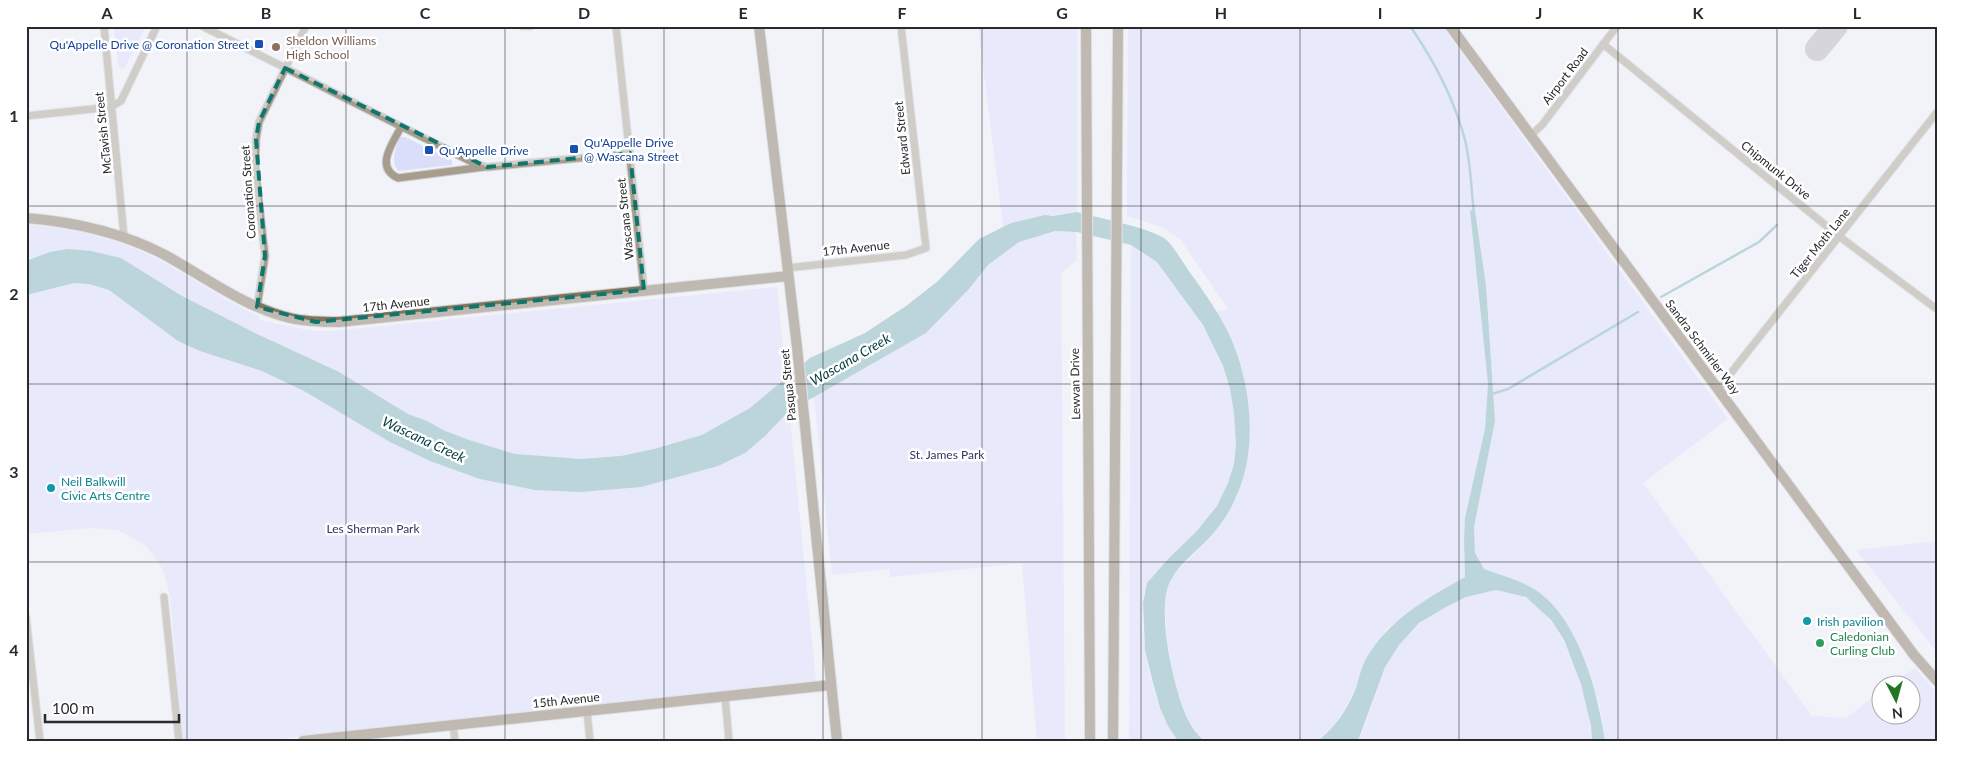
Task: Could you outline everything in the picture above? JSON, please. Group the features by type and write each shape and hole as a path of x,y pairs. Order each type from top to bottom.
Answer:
{"street":[{"name":"McTavish Street","path":"104,26 124,237"},
{"path":"26,116 111,107 121,101 157,26"},
{"path":"202,26 401,127 474,163 487,167"},
{"name":"Coronation Street","path":"256,307 265,256 255,168 256,139 259,122 306,26"},
{"path":"522,26 531,26"},
{"name":"Wascana Street","path":"616,26 644,290"},
{"name":"Pasqua Street","path":"759,26 797,347 837,741"},
{"name":"Edward Street","path":"901,26 926,248"},
{"name":"Lewvan Drive","path":"1086,26 1090,741"},
{"path":"1113,741 1118,26"},
{"name":"Sandra Schmirler Way","path":"1450,26 1719,388 1914,655 1938,682"},
{"name":"Airport Road","path":"1530,136 1542,125 1617,26"},
{"name":"Chipmunk Drive","path":"1603,44 1840,237 1938,310"},
{"name":"Tiger Moth Lane","path":"1719,388 1938,112"},
{"path":"401,127 386,158 386,166 390,174 398,178 630,153"},
{"name":"17th Avenue","path":"26,218 88,226 124,237 164,255 256,307 291,319 316,322 339,322 644,290 906,255 926,248"},
{"path":"164,597 180,741"},
{"path":"26,617 40,741"},
{"name":"15th Avenue","path":"303,741 831,685"},
{"path":"725,696 729,741"},
{"path":"587,711 590,741"},
{"path":"453,725 455,741"}],"highlighted area":[{"path":"285,68 487,167 630,153 644,290 316,322 257,307 265,256 256,139 259,122"}],"green space":[{"path":"114,26 146,26 124,69 118,65"},
{"path":"978,26 1077,26 1077,212 1030,218 1003,227"},
{"path":"1128,26 1442,26 1728,419 1643,483 1812,716 1846,718 1872,698 1872,724 1922,724 1922,676 1938,694 1938,741 1605,741 1600,706 1574,636 1506,576 1484,569 1475,553 1474,527 1495,421 1486,285 1475,211 1488,383 1485,429 1465,518 1465,578 1446,587 1412,609 1386,630 1345,709 1329,733 1318,741 1204,741 1187,719 1174,682 1167,638 1165,604 1167,589 1173,575 1210,537 1237,496 1248,457 1250,423 1228,332 1216,312 1228,309 1180,239 1164,228 1127,216"},
{"path":"400,137 405,137 452,160 452,165 398,171 394,159"},
{"name":"Les Sherman Park","path":"26,224 78,232 111,240 143,252 172,267 234,304 260,316 259,320 313,331 331,331 777,287 816,681 262,741 183,741 170,595 162,568 146,546 118,530 90,528 26,534"},
{"name":"St. James Park","path":"1054,231 1076,232 1077,260 1061,273 1065,741 1037,741 1022,563 890,577 889,569 832,575 814,397 926,333 969,289 988,265 1019,242"},
{"path":"1131,245 1160,265 1196,315 1222,367 1231,395 1236,423 1236,452 1230,479 1217,506 1197,531 1165,562 1152,578 1147,585 1144,598 1143,630 1151,680 1162,712 1178,741 1129,741"},
{"path":"1938,541 1938,654 1856,550"},
{"path":"1496,590 1523,596 1540,609 1553,624 1564,642 1580,683 1586,703 1592,741 1358,741 1384,669 1398,645 1408,634 1430,616 1454,602 1466,597"},
{"path":"1915,668 1920,674 1906,674"}],"water":[{"path":"1470,210 1475,211 1486,285 1495,421 1474,527 1475,553 1484,569 1521,582 1540,593 1554,606 1566,622 1585,661 1592,681 1605,741 1592,741 1591,726 1581,684 1564,640 1551,620 1526,597 1496,590 1466,597 1419,623 1399,645 1385,667 1358,741 1318,741 1330,730 1345,710 1356,688 1366,659 1385,633 1410,611 1465,577 1465,518 1485,429 1488,383"},
{"name":"Wascana Creek","path":"1077,212 1122,223 1164,238 1178,255 1220,317 1236,351 1242,371 1247,392 1250,436 1243,478 1234,503 1221,524 1174,575 1167,590 1165,603 1166,637 1178,692 1190,723 1204,741 1178,741 1168,726 1160,708 1145,650 1143,603 1147,583 1196,532 1217,506 1228,483 1234,464 1236,443 1234,413 1230,389 1223,366 1203,325 1157,262 1131,245 1077,232 1055,231 1019,242 988,265 969,289 926,333 788,412 745,453 718,466 641,487 580,492 535,490 480,479 430,461 390,442 304,391 262,371 200,351 178,341 109,290 89,284 74,283 26,295 26,261 50,252 67,249 91,251 121,258 182,296 257,334 339,372 408,414 427,421 443,430 515,454 581,459 621,456 654,449 702,435 750,408 810,358 865,333 906,306 938,281 979,239 1011,223 1045,215 1053,216"}],"waterway":[{"path":"1410,26 1428,53 1443,81 1461,125 1469,158 1474,213"},
{"path":"1661,297 1759,242 1777,225"},
{"path":"1492,394 1508,389 1638,312"}],"taxiway":[{"path":"1817,49 1836,26"}],"place":[{"name":"Qu'Appelle Drive @ Coronation Street","path":"259,44"},
{"name":"Sheldon Williams High School","path":"276,47"},
{"name":"Qu'Appelle Drive @ Wascana Street","path":"574,149"},
{"name":"Qu'Appelle Drive","path":"429,150"},
{"name":"Neil Balkwill Civic Arts Centre","path":"51,488"},
{"name":"Irish pavilion","path":"1807,621"},
{"name":"Caledonian Curling Club","path":"1820,643"}]}
